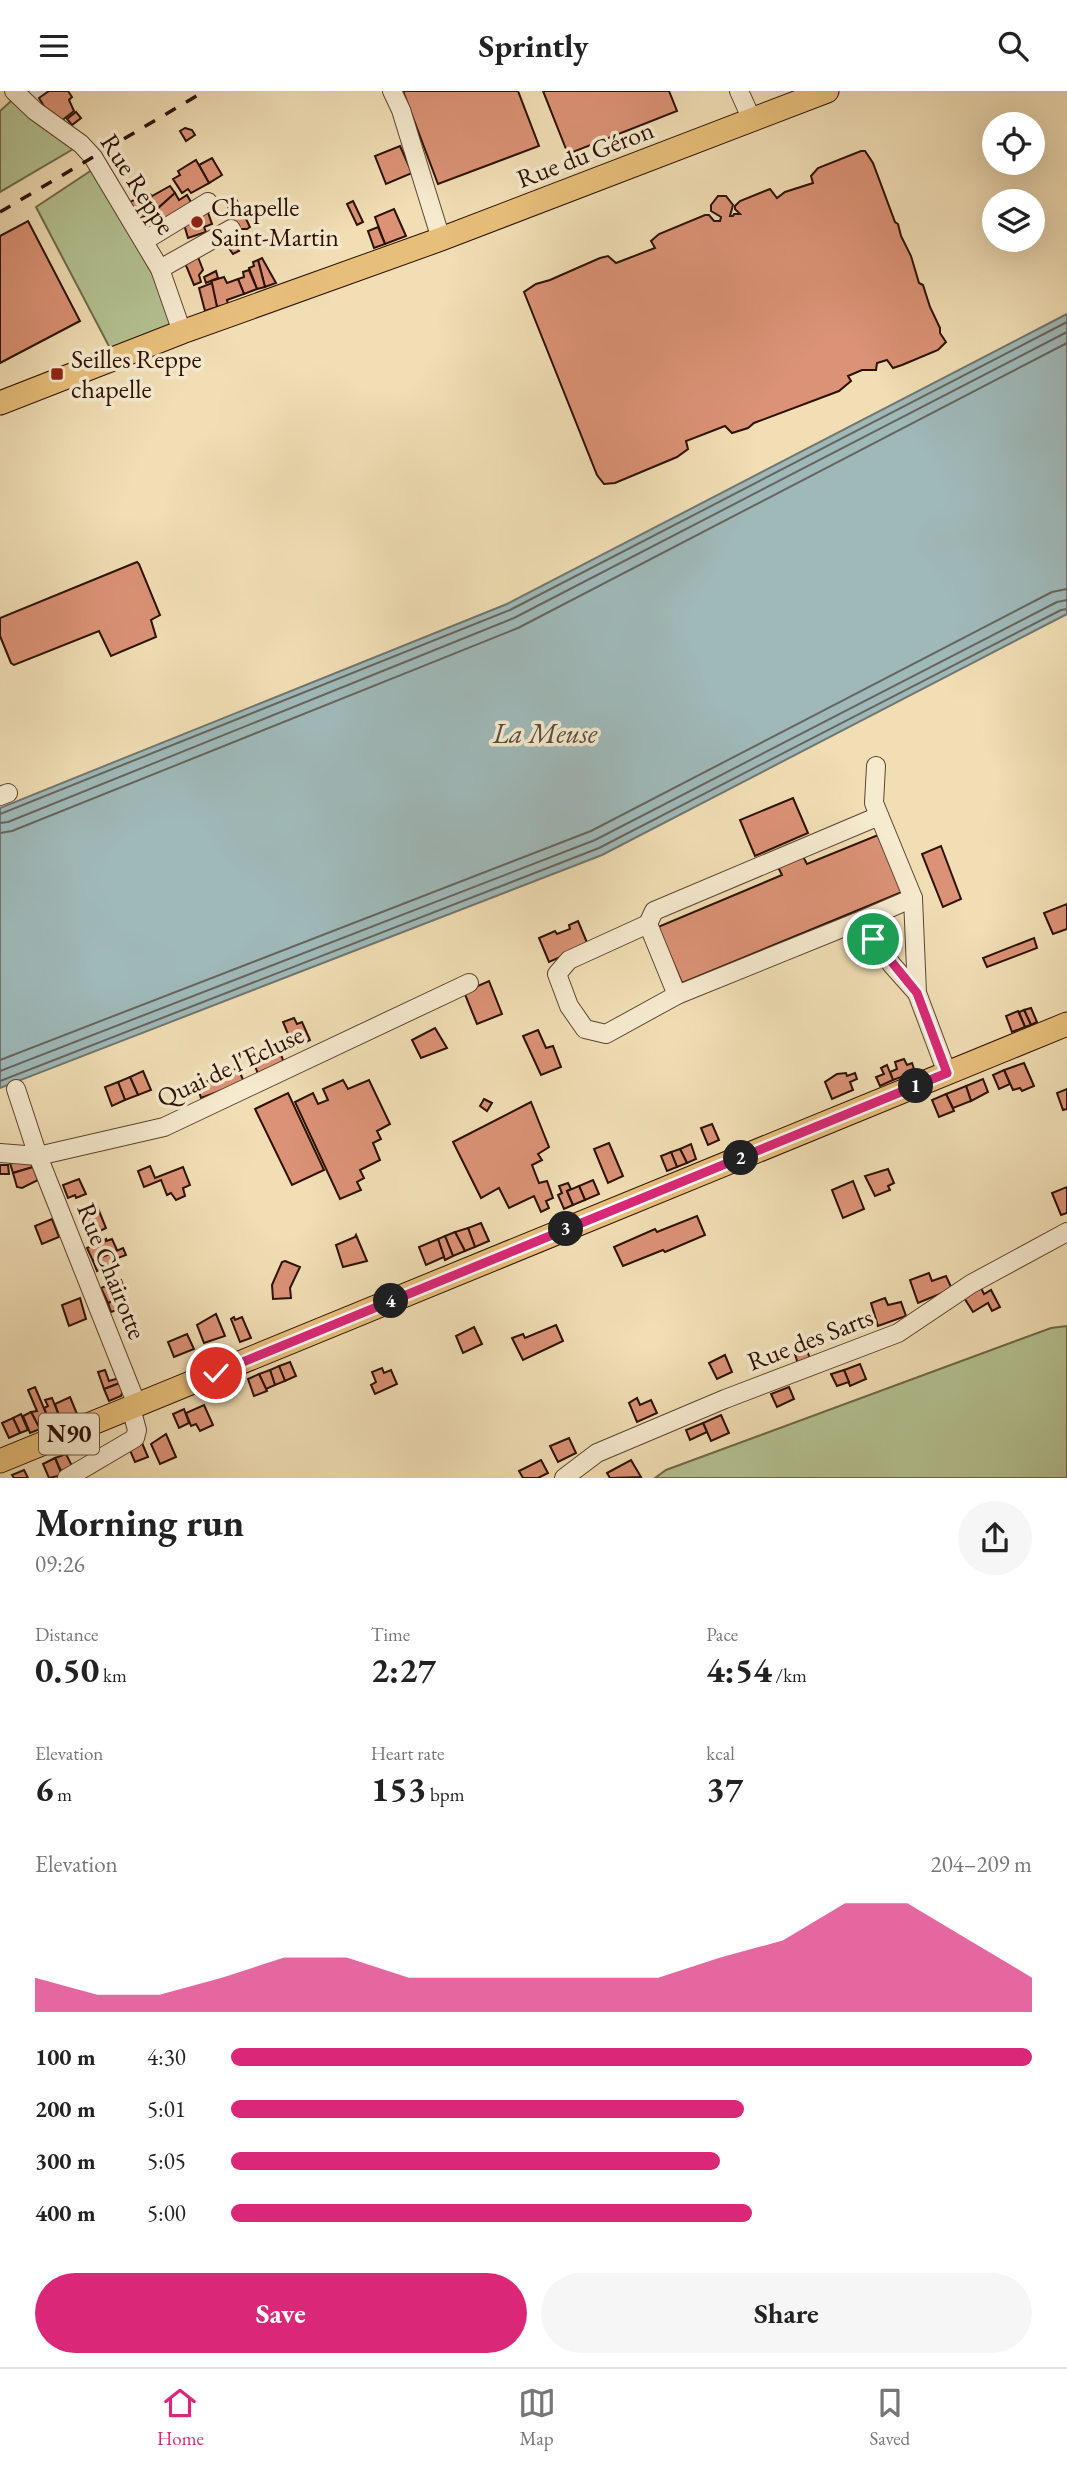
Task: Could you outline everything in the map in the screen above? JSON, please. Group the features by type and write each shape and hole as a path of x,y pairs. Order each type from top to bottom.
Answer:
{"main road":[{"name":"Rue du Géron","path":"441,239 827,91"},
{"path":"0,403 182,333 441,239"},
{"name":"N90","path":"0,1461 1067,1024"}],"street":[{"name":"Rue Reppe","path":"14,91 35,111 88,151 160,269 182,333"},
{"path":"392,91 401,110 441,239"},
{"path":"738,91 752,120"},
{"path":"144,241 208,202"},
{"path":"160,269 231,229"},
{"path":"876,766 874,803 913,898 917,993 947,1073"},
{"path":"879,816 654,911 648,924 569,960 558,974 569,1006 585,1029 606,1034 677,995 913,898"},
{"path":"862,920 886,956 917,993"},
{"path":"648,924 677,995"},
{"name":"Quai de l'Ecluse","path":"0,1153 38,1156 164,1127 469,983"},
{"name":"Rue Chairotte","path":"16,1089 38,1156 134,1407"},
{"name":"Rue des Sarts","path":"564,1478 597,1453 725,1399 898,1333 971,1284 1067,1232"},
{"path":"67,1478 135,1438 137,1430 134,1407"}],"green space":[{"path":"11,101 75,148 0,192 0,111"},
{"path":"98,166 180,325 111,350 36,207"},
{"path":"1067,1326 1067,1478 655,1478 666,1470 1051,1328"}],"water":[{"name":"La Meuse","path":"1067,314 1067,614 602,855 0,1088 0,808 507,604"}],"building":[{"path":"49,91 68,91 72,97 69,100 74,111 60,122 48,113 39,98"},
{"path":"403,91 518,91 539,146 438,184"},
{"path":"543,91 669,91 677,111 568,154"},
{"path":"76,112 81,118 72,125 67,119"},
{"path":"185,128 192,130 195,135 186,141 180,131"},
{"path":"400,146 412,173 386,184 375,156"},
{"path":"865,151 873,163 911,256 919,283 923,285 940,333 946,342 938,350 893,368 887,360 877,363 876,370 862,370 848,376 851,381 839,391 754,423 748,428 732,433 725,426 686,441 688,449 677,457 615,483 604,484 597,475 524,292 536,284 600,258 608,256 616,263 655,248 651,241 659,234 705,215 709,215 714,221 720,221 721,217 711,211 711,205 718,196 726,196 733,205 730,216 740,214 735,206 740,201 770,189 777,198 785,192 813,183 811,176 818,168"},
{"path":"212,158 222,175 209,183 199,165"},
{"path":"196,160 209,183 191,193 188,189 182,193 173,179 180,175 178,171"},
{"path":"170,186 175,193 156,210 137,220 129,203 139,197 150,194 152,196"},
{"path":"175,193 179,200 187,195 192,204 163,222 156,210"},
{"path":"235,197 250,227 247,229 237,229 226,202"},
{"path":"353,201 363,222 357,225 347,204"},
{"path":"394,209 406,236 385,244 375,217"},
{"name":"Chapelle Saint-Martin","path":"207,210 212,224 204,227 206,232 188,238 183,221"},
{"path":"28,221 80,321 0,363 0,236"},
{"path":"378,227 385,244 374,248 368,231"},
{"path":"229,237 239,251 233,254 224,241"},
{"path":"198,257 203,270 199,275 201,282 194,285 185,263"},
{"path":"262,258 276,283 265,287 258,260"},
{"path":"258,260 265,287 257,289 249,268"},
{"path":"249,270 257,289 244,294 238,279 244,277 243,272"},
{"path":"216,271 218,278 206,283 204,277"},
{"path":"224,277 227,283 238,279 244,294 217,307 211,281"},
{"path":"212,283 217,307 205,311 199,288"},
{"path":"137,562 160,615 151,620 156,637 111,656 99,631 14,665 11,663 0,636 0,618"},
{"path":"793,798 808,833 755,856 740,820"},
{"path":"878,835 902,892 682,983 658,927 782,875 776,863 801,853 807,864"},
{"path":"941,846 961,899 943,907 922,854"},
{"path":"1067,904 1067,929 1053,934 1044,913"},
{"path":"578,921 588,945 549,962 539,938 555,931 557,934 570,929 569,925"},
{"path":"1034,938 1037,948 987,967 983,958"},
{"path":"489,981 502,1014 477,1024 464,992"},
{"path":"1031,1008 1037,1022 1031,1025 1024,1010"},
{"path":"1024,1010 1031,1025 1025,1027 1019,1012"},
{"path":"1018,1011 1025,1027 1012,1032 1006,1016"},
{"path":"294,1018 297,1024 302,1022 310,1040 294,1048 283,1022"},
{"path":"435,1028 447,1048 421,1058 412,1040"},
{"path":"538,1030 546,1048 553,1046 561,1067 541,1075 523,1036"},
{"path":"270,1047 271,1052 279,1049 284,1063 258,1074 251,1055"},
{"path":"904,1059 907,1065 912,1063 915,1072 893,1080 890,1072 897,1069 895,1062"},
{"path":"1024,1063 1034,1086 1022,1091 1020,1088 1013,1090 1004,1070"},
{"path":"887,1065 893,1080 880,1086 876,1077 884,1074 881,1068"},
{"path":"238,1068 244,1082 201,1098 197,1085"},
{"path":"1004,1070 1010,1084 999,1089 993,1075"},
{"path":"143,1071 151,1090 138,1095 130,1077"},
{"path":"846,1073 847,1076 855,1073 857,1079 850,1082 853,1090 832,1099 825,1082 837,1074"},
{"path":"130,1077 138,1095 125,1100 118,1082"},
{"path":"983,1079 988,1092 971,1101 966,1086"},
{"path":"343,1080 348,1089 369,1080 390,1124 377,1131 381,1139 373,1143 380,1160 360,1170 364,1178 357,1182 361,1190 340,1199 295,1102 313,1093 318,1104 328,1100 323,1089"},
{"path":"118,1082 125,1100 112,1106 105,1087"},
{"path":"966,1086 971,1101 953,1108 946,1094"},
{"path":"1067,1089 1067,1109 1063,1110 1057,1093"},
{"path":"288,1093 324,1170 292,1185 255,1109"},
{"path":"946,1094 954,1111 939,1117 932,1100"},
{"path":"484,1099 492,1103 487,1111 480,1106"},
{"path":"531,1102 549,1147 538,1154 542,1160 532,1165 539,1183 547,1181 553,1198 546,1201 549,1208 541,1212 534,1196 509,1208 499,1188 481,1198 453,1142"},
{"path":"712,1124 719,1140 708,1145 701,1128"},
{"path":"609,1143 623,1176 608,1183 594,1149"},
{"path":"691,1144 696,1159 687,1163 680,1149"},
{"path":"680,1149 687,1163 677,1167 671,1152"},
{"path":"671,1152 677,1167 667,1171 661,1156"},
{"path":"31,1160 33,1167 13,1173 10,1163"},
{"path":"0,1165 8,1165 9,1174 0,1174"},
{"path":"150,1166 155,1178 183,1167 190,1185 183,1188 185,1196 176,1200 171,1193 167,1195 161,1180 144,1187 138,1171"},
{"path":"33,1167 38,1180 22,1188 17,1187 13,1173"},
{"path":"888,1169 894,1183 888,1186 890,1190 875,1196 865,1176"},
{"path":"79,1179 86,1194 68,1198 63,1185"},
{"path":"593,1180 599,1194 585,1200 579,1186"},
{"path":"853,1181 864,1209 843,1218 832,1190"},
{"path":"568,1183 571,1189 567,1191 573,1205 564,1209 558,1195 562,1193 559,1186"},
{"path":"579,1186 585,1200 573,1205 567,1191"},
{"path":"1067,1187 1067,1213 1061,1215 1052,1193"},
{"path":"97,1206 106,1228 90,1236 79,1214"},
{"path":"697,1216 705,1235 623,1266 614,1247 655,1229 657,1232"},
{"path":"52,1219 59,1237 42,1244 35,1226"},
{"path":"481,1223 489,1241 475,1247 468,1228"},
{"path":"468,1228 475,1247 465,1251 455,1232"},
{"path":"455,1232 465,1251 453,1256 445,1236"},
{"path":"356,1235 367,1261 343,1267 336,1245"},
{"path":"445,1236 453,1256 445,1260 438,1239"},
{"path":"112,1239 117,1250 93,1261 87,1248"},
{"path":"438,1239 444,1257 426,1265 419,1247"},
{"path":"123,1248 126,1255 115,1259 118,1267 109,1271 107,1266 97,1271 93,1261"},
{"path":"282,1262 300,1267 290,1288 291,1298 273,1299 272,1285"},
{"path":"929,1273 932,1281 946,1276 952,1289 918,1303 910,1280"},
{"path":"121,1280 125,1290 121,1292 123,1297 108,1303 101,1288"},
{"path":"980,1286 984,1294 991,1290 1000,1307 992,1311 988,1303 973,1312 963,1296"},
{"path":"123,1297 128,1309 119,1313 117,1310 111,1312 108,1303"},
{"path":"80,1298 86,1319 69,1326 62,1305"},
{"path":"885,1298 888,1305 901,1302 906,1316 878,1326 871,1303"},
{"path":"216,1314 225,1336 204,1343 197,1325"},
{"path":"234,1317 235,1320 242,1317 251,1338 240,1342 231,1319"},
{"path":"556,1325 563,1341 523,1360 512,1338 523,1334 525,1338"},
{"path":"474,1327 482,1344 463,1353 456,1336"},
{"path":"187,1334 194,1349 174,1357 168,1342"},
{"path":"806,1347 810,1359 798,1364 794,1351"},
{"path":"725,1355 732,1372 717,1379 709,1363"},
{"path":"290,1362 296,1376 285,1381 279,1366"},
{"path":"860,1364 866,1379 850,1386 844,1370"},
{"path":"279,1366 285,1381 275,1385 270,1370"},
{"path":"382,1368 384,1373 391,1370 397,1384 375,1394 371,1385 376,1382 372,1372"},
{"path":"105,1370 109,1381 119,1378 120,1383 104,1389 98,1372"},
{"path":"270,1370 275,1385 266,1389 259,1374"},
{"path":"844,1370 849,1382 837,1386 831,1374"},
{"path":"259,1374 267,1391 254,1396 248,1379"},
{"path":"120,1383 123,1391 121,1396 109,1401 104,1389"},
{"path":"35,1387 51,1425 40,1429 31,1412 37,1411 28,1390"},
{"path":"789,1387 794,1399 777,1407 771,1394"},
{"path":"70,1397 77,1414 61,1421 55,1404"},
{"path":"52,1398 61,1421 51,1425 44,1408 48,1406 45,1400"},
{"path":"637,1398 640,1405 651,1400 657,1413 637,1422 629,1403"},
{"path":"204,1405 213,1425 200,1431 196,1424 191,1426 186,1413"},
{"path":"184,1409 189,1423 179,1428 173,1414"},
{"path":"31,1412 40,1429 30,1433 23,1416"},
{"path":"21,1414 28,1430 20,1433 13,1418"},
{"path":"721,1415 729,1433 711,1441 703,1423"},
{"path":"13,1418 20,1433 9,1438 2,1423"},
{"path":"703,1423 707,1432 690,1440 686,1430"},
{"path":"166,1434 176,1457 160,1464 151,1444"},
{"path":"569,1438 576,1453 558,1462 550,1446"},
{"path":"142,1443 148,1457 135,1462 129,1448"},
{"path":"66,1454 72,1466 61,1471 55,1458"},
{"path":"55,1458 62,1475 49,1478 43,1464"},
{"path":"541,1460 548,1473 538,1478 523,1478 519,1471"},
{"path":"631,1460 641,1477 610,1478 607,1473"},
{"path":"24,1470 28,1478 14,1478 12,1475"}],"railway":[{"path":"0,212 205,91"}],"place":[{"name":"Chapelle Saint-Martin","path":"197,222"},
{"name":"Seilles Reppe chapelle","path":"57,374"}],"route":[{"path":"216,1373 947,1073 917,993 873,939"}]}
